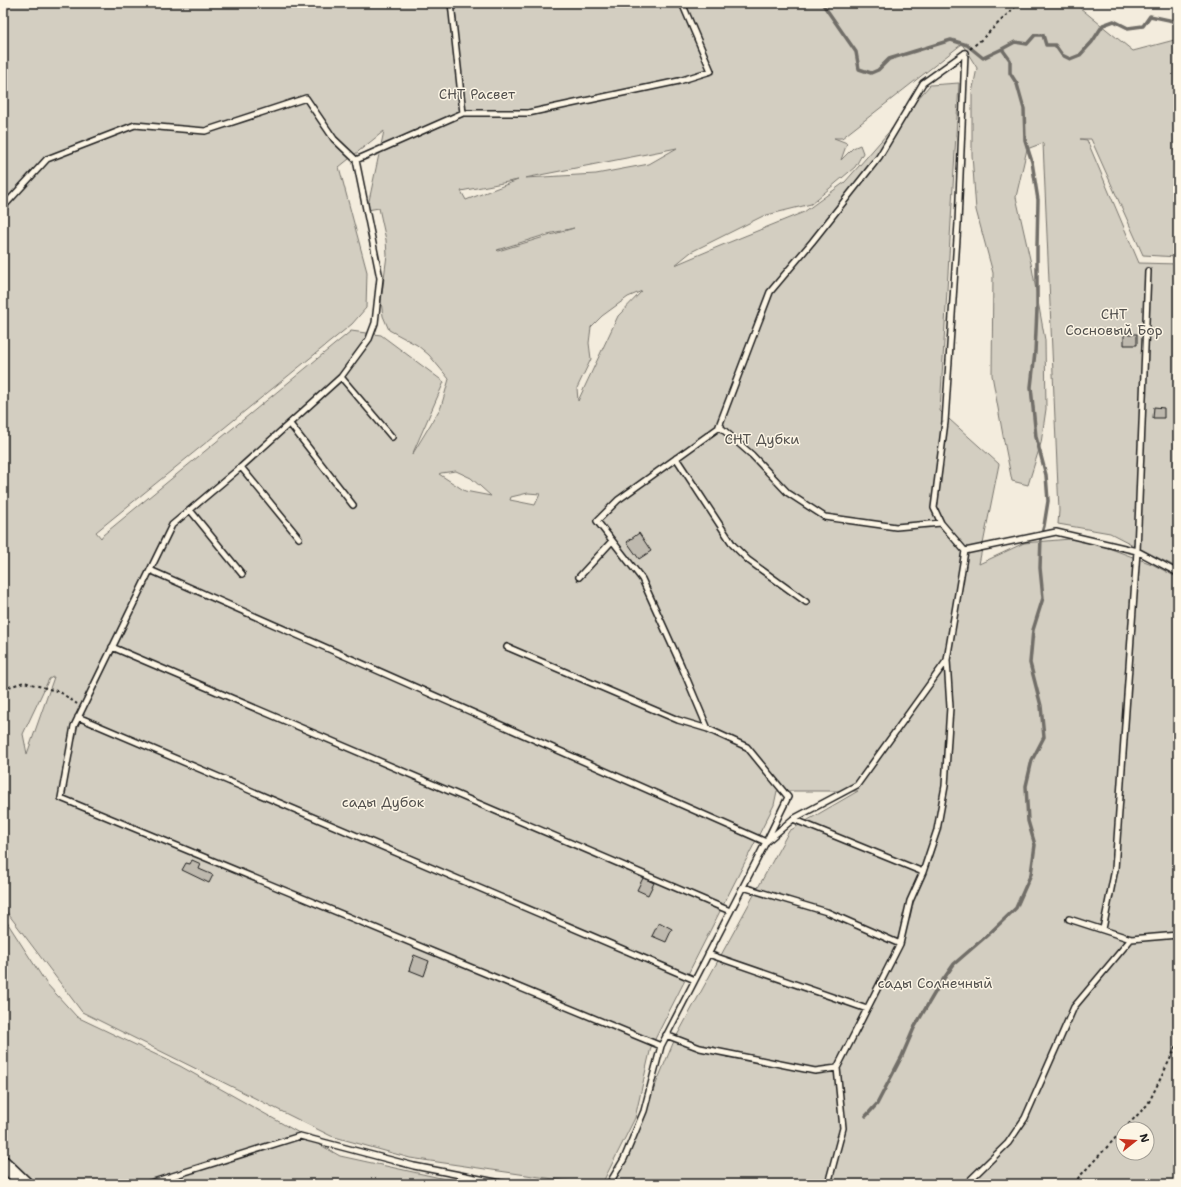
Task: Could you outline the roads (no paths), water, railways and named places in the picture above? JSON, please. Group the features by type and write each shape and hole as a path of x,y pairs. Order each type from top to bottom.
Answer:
{"street":[{"path":"3,1163 26,1184"}],"lane":[{"path":"451,3 463,113"},
{"path":"356,160 463,113 528,113 679,81 710,71 682,3"},
{"path":"828,1184 843,1128 837,1068 900,944 910,900 923,872 937,830 944,786 950,707 947,660 965,551 941,523 934,508 945,422 958,223 965,53 923,83 879,157 812,242 770,292 719,426 721,426 752,455 788,493 825,517 896,527 941,523"},
{"path":"3,206 47,158 135,125 205,131 306,98 334,139 356,160 380,278 375,323 369,339 341,377 242,467 172,526 74,726 60,798 661,1046"},
{"path":"1102,929 1115,869 1137,551 1148,271"},
{"path":"341,377 392,437"},
{"path":"290,424 353,504"},
{"path":"708,729 642,579 597,521 618,500 721,426"},
{"path":"676,458 733,545 748,560 806,602"},
{"path":"242,467 299,538"},
{"path":"190,510 242,574"},
{"path":"965,551 1056,532 1137,551 1178,573"},
{"path":"579,577 612,541"},
{"path":"150,570 766,842"},
{"path":"112,647 730,911"},
{"path":"507,647 678,720 708,729 747,747 788,797 666,1035 661,1046 644,1111 624,1159 610,1184"},
{"path":"766,842 793,819 857,785 947,660"},
{"path":"78,717 695,980"},
{"path":"793,819 923,872"},
{"path":"743,887 827,912 900,944"},
{"path":"1069,919 1131,939 1178,935"},
{"path":"966,1184 1008,1143 1025,1118 1074,1007 1131,939"},
{"path":"708,954 867,1009"},
{"path":"666,1035 700,1048 815,1071 837,1068"},
{"path":"147,1184 300,1136 414,1166 506,1184"}],"waterway":[{"path":"822,3 856,52 859,69 871,73 878,70 889,59 951,40 967,45 983,58 1015,42 1027,44 1035,35 1043,35 1046,45 1055,45 1062,55 1070,59 1080,55 1092,42 1103,25 1114,21 1128,28 1143,26 1150,16 1178,23"},
{"path":"866,1116 877,1104 902,1056 914,1028 940,984 954,964 1016,908 1031,874 1035,845 1028,821 1026,786 1032,760 1044,737 1041,706 1030,663 1033,630 1043,598 1040,568 1041,536 1048,501 1046,475 1036,437 1031,387 1035,352 1037,309 1038,200 1032,162 1025,140 1024,109 1017,84 1010,73 1010,60 1002,49"}],"park label":[{"name":"СНТ Расвет","path":"477,94"},
{"name":"СНТ Сосновый Бор","path":"1114,322"},
{"name":"СНТ Дубки","path":"762,439"},
{"name":"сады Дубок","path":"383,802"},
{"name":"сады Солнечный","path":"935,983"}]}
